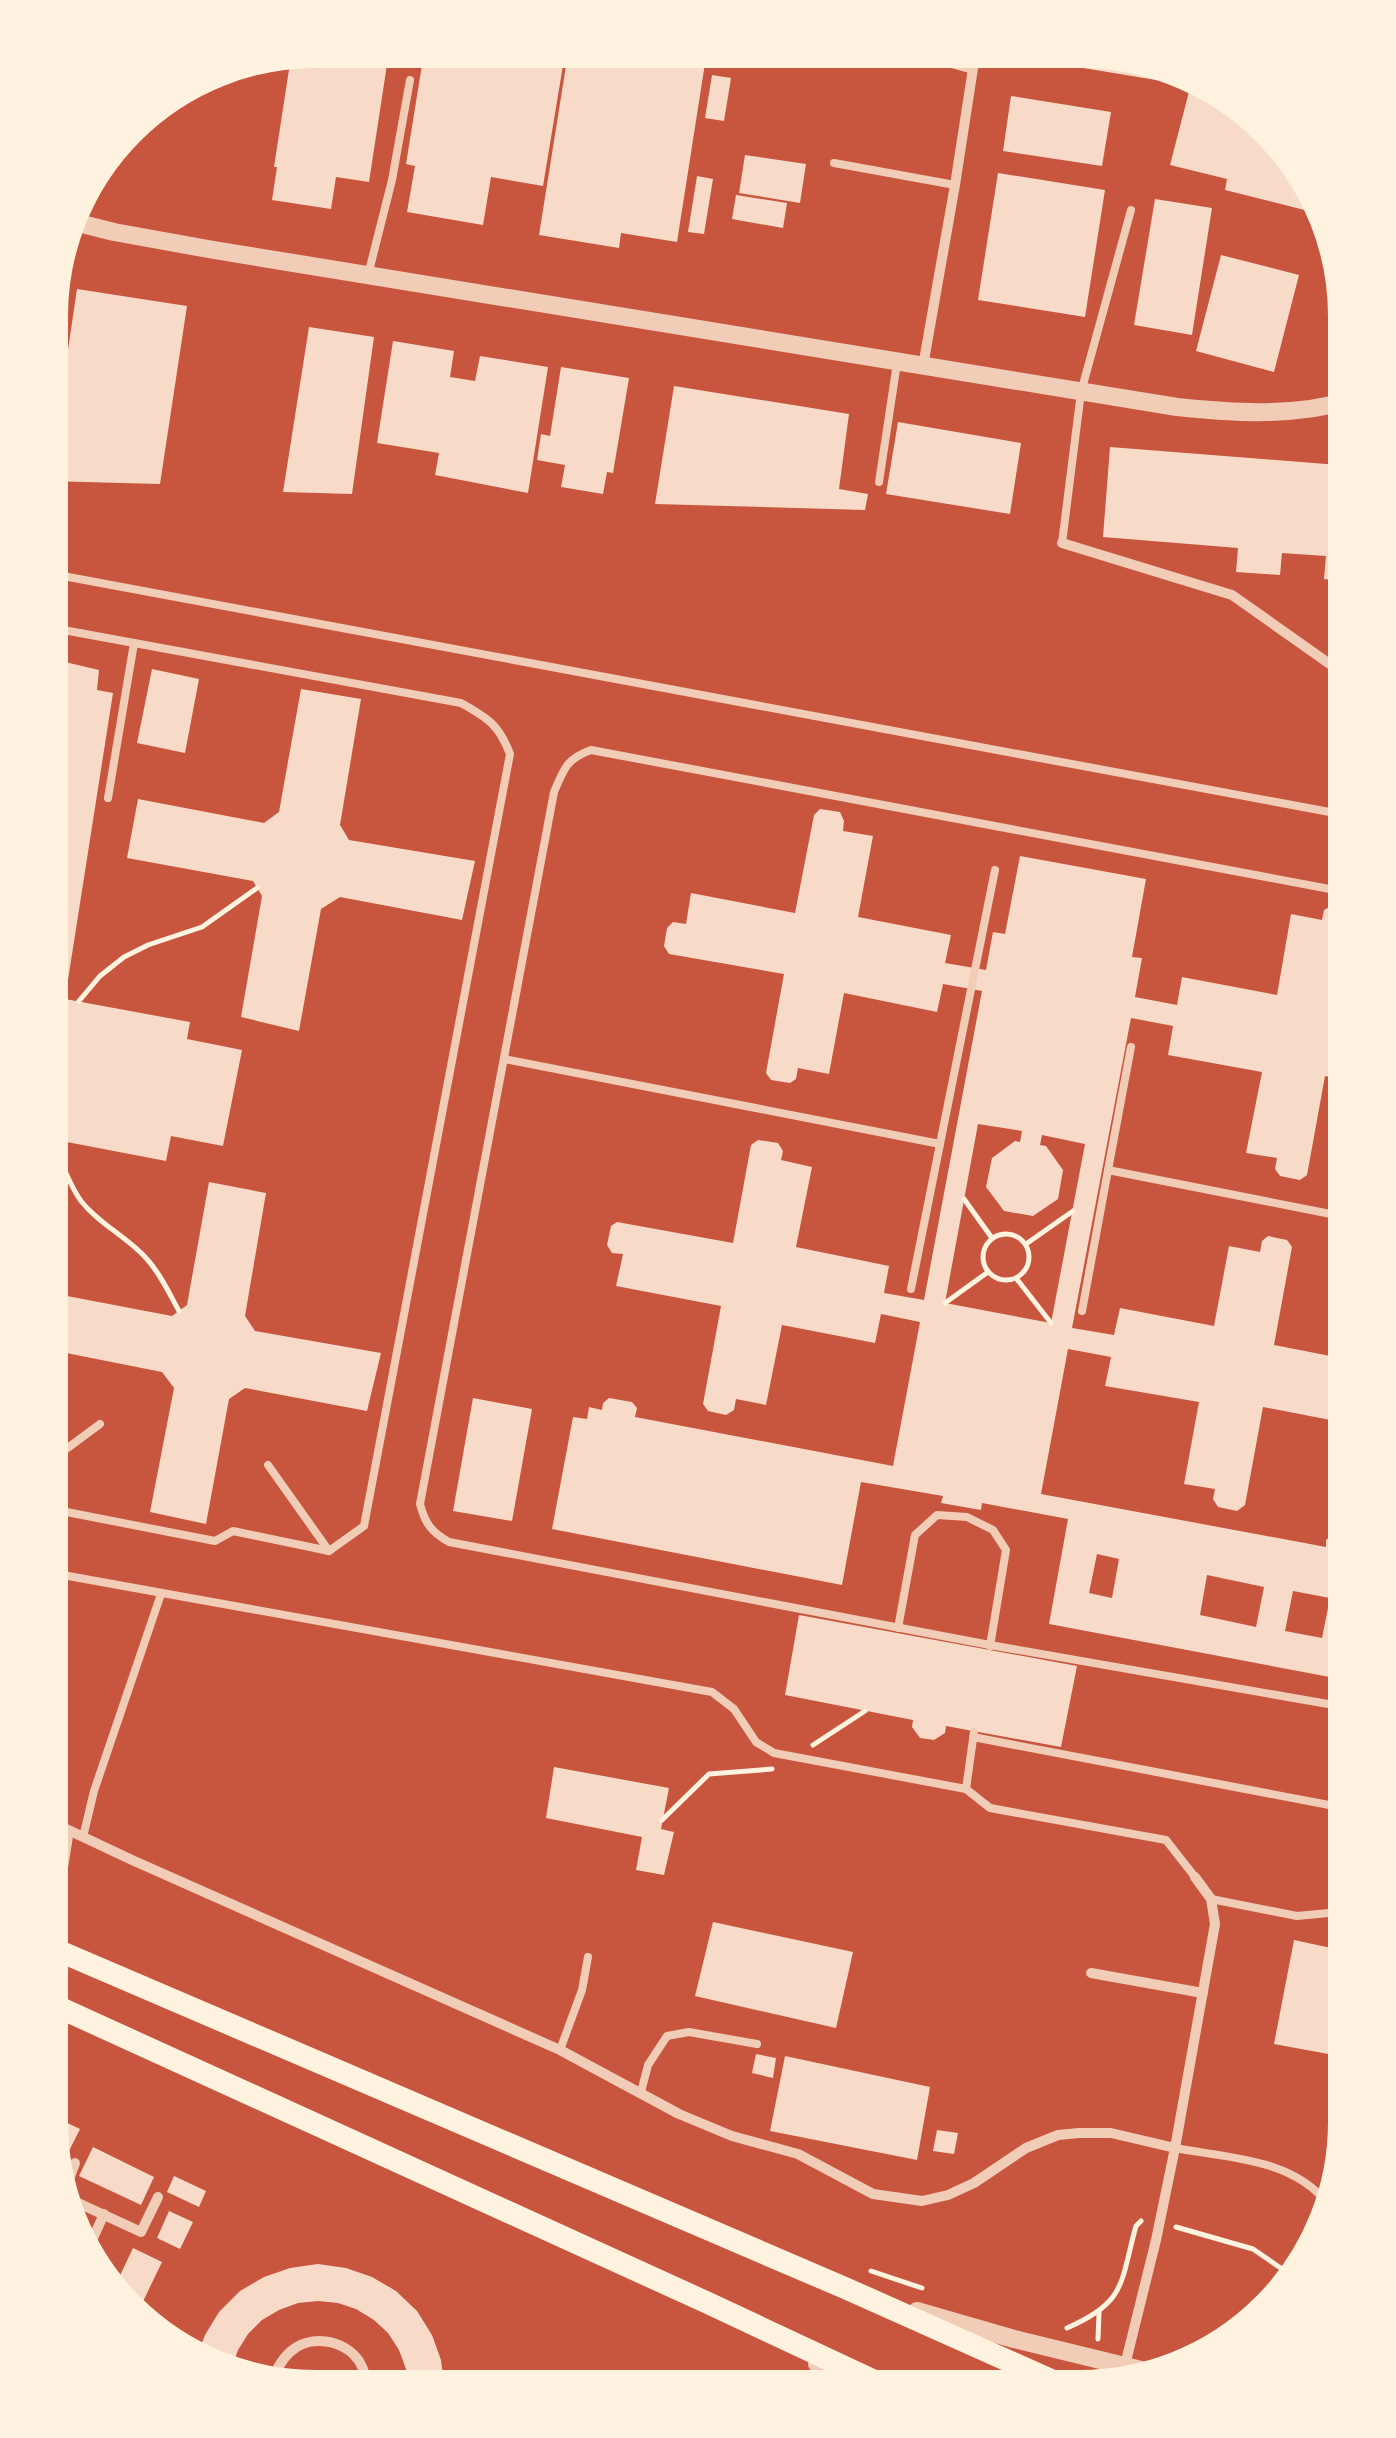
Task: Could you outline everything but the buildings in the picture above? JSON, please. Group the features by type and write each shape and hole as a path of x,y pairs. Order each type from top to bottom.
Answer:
{"main road":[{"path":"62,1952 1042,2376"},
{"path":"62,2009 864,2376"}],"street":[{"path":"923,366 974,62"},
{"path":"80,224 1177,407 1232,412 1292,410 1334,403"},
{"path":"1062,543 1232,595 1334,667"},
{"path":"62,1826 560,2050 679,2114 732,2136 798,2154 873,2194 922,2201 948,2195 974,2183 1026,2148 1058,2135 1111,2133 1176,2148"},
{"path":"1125,2371 1176,2148 1216,1924 1211,1899 1195,1877"},
{"path":"1091,1973 1204,1993"},
{"path":"69,2178 75,2163"},
{"path":"76,2202 141,2232 158,2197"},
{"path":"92,2240 104,2214"},
{"path":"845,2288 1014,2339 1138,2368"},
{"path":"708,2303 836,2376"},
{"path":"278,2372 289,2353 303,2344 325,2340 344,2346 358,2358 366,2376"}],"lane":[{"path":"944,62 973,70"},
{"path":"368,274 392,180 410,80"},
{"path":"834,163 955,185"},
{"path":"1062,543 1082,392 1131,210"},
{"path":"879,482 898,362"},
{"path":"62,575 1334,813"},
{"path":"62,630 461,704 485,716 503,734 510,754 364,1526 329,1550 233,1531 215,1541 62,1511"},
{"path":"108,798 134,643"},
{"path":"1333,1705 990,1648 449,1542 435,1535 425,1523 420,1504 554,792 574,756 590,750 1334,890"},
{"path":"911,1289 995,870"},
{"path":"1082,1312 1131,1047"},
{"path":"504,1060 940,1144"},
{"path":"1108,1170 1334,1215"},
{"path":"62,1452 100,1424"},
{"path":"268,1464 329,1550"},
{"path":"898,1628 915,1534 937,1515 967,1516 992,1530 1006,1550 990,1648"},
{"path":"62,1575 712,1692 734,1709 756,1742 774,1753 966,1789 990,1808 1166,1840 1195,1877"},
{"path":"83,1837 94,1791 161,1594"},
{"path":"966,1789 973,1735 1333,1806"},
{"path":"62,1880 70,1830"},
{"path":"1211,1899 1297,1916 1333,1913"},
{"path":"560,2050 582,1990 588,1957"},
{"path":"640,2092 648,2065 667,2036 688,2032 757,2044"},
{"path":"1176,2148 1286,2171 1322,2197"}],"path":[{"path":"79,1001 100,976 124,957 202,928 257,888"},
{"path":"62,1164 82,1201 147,1259 179,1311"},
{"path":"964,1199 992,1238"},
{"path":"1026,1244 1073,1211"},
{"path":"999,1234 1014,1235 1026,1244 1027,1267 1016,1278 1001,1280 984,1266 983,1250 999,1234"},
{"path":"945,1303 988,1272"},
{"path":"1016,1278 1051,1323"},
{"path":"1052,2326 1068,2328 1099,2313 1116,2294 1136,2226 1145,2220"},
{"path":"1170,2226 1253,2250 1284,2271"},
{"path":"862,2268 932,2292"},
{"path":"1099,2313 1100,2330"}]}
